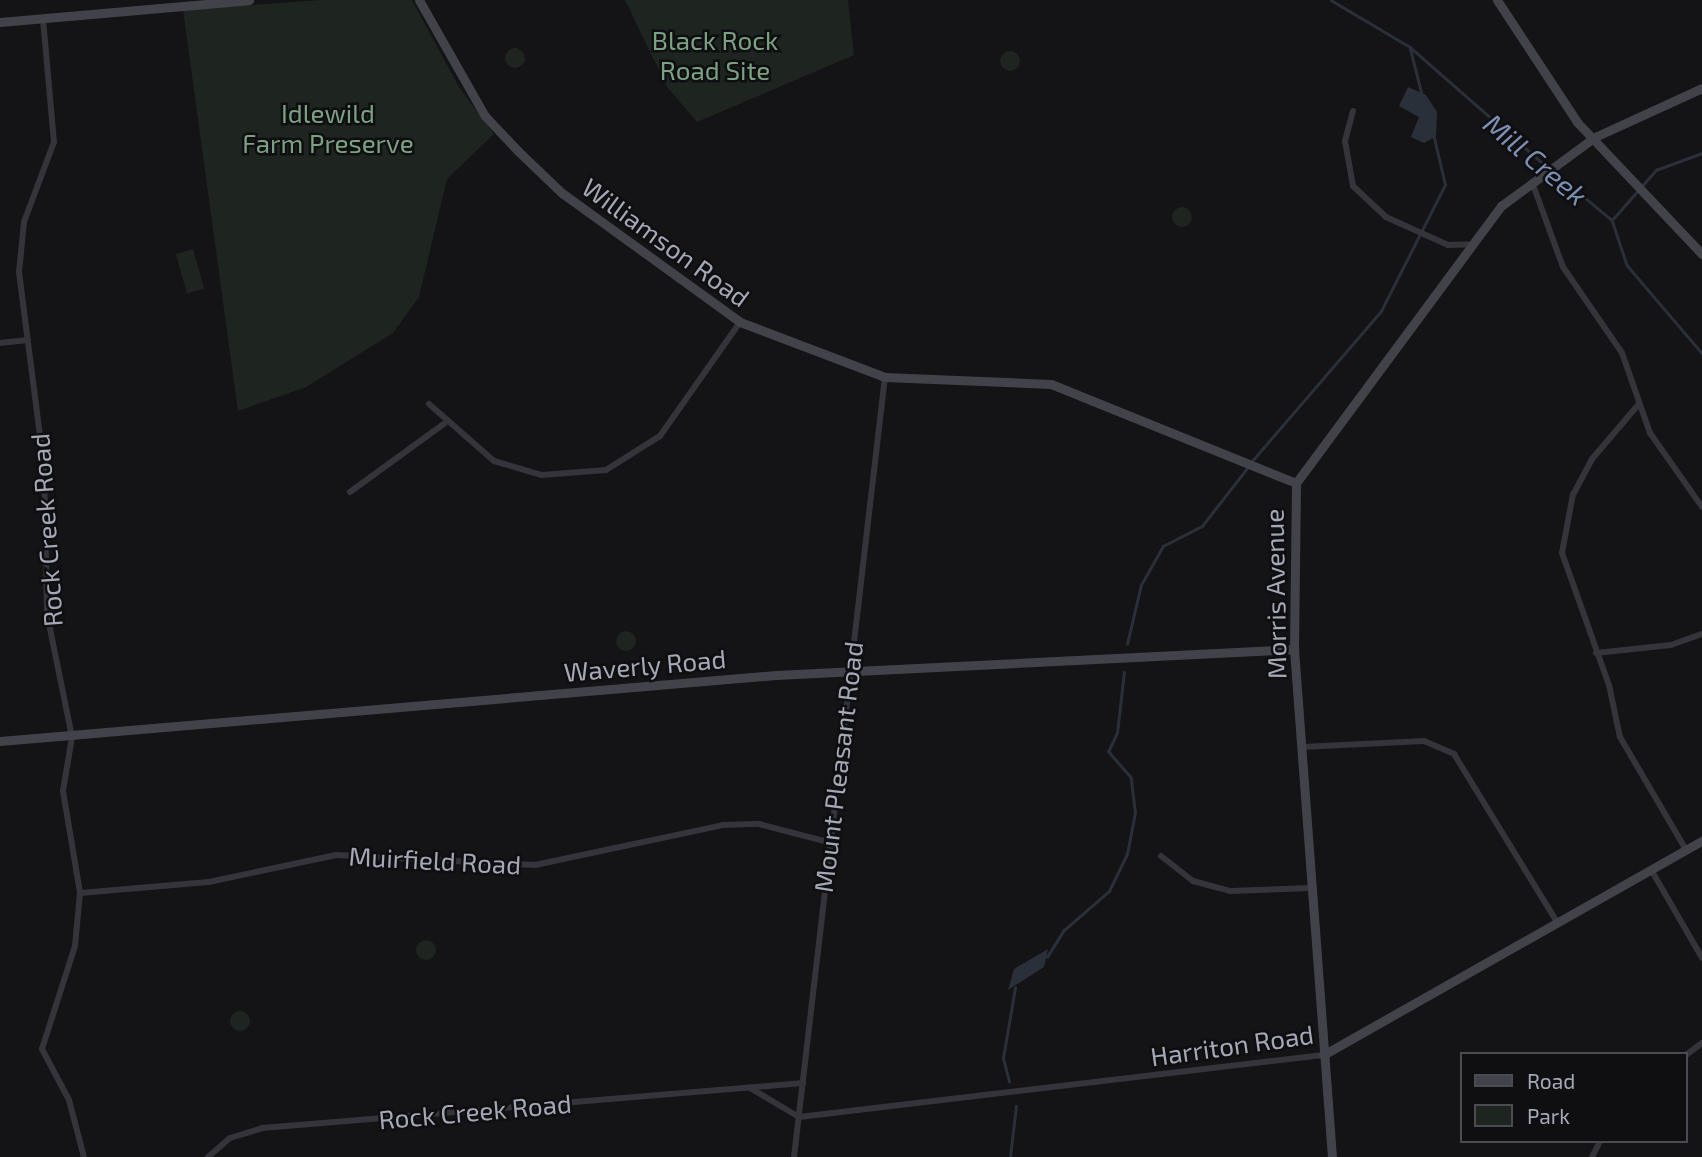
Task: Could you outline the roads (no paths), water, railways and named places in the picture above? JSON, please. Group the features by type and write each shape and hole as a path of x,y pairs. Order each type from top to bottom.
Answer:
{"street":[{"path":"0,22 249,0"},
{"name":"Williamson Road","path":"419,0 485,116 518,151 562,193 740,322 885,377 1051,384 1296,483"},
{"path":"1497,0 1577,122 1595,137 1702,254"},
{"name":"Rock Creek Road","path":"43,19 56,115 48,166 20,246 28,340 44,468 47,614 72,737 63,791 80,893 75,946 42,1049 69,1100 84,1157"},
{"name":"Morris Avenue","path":"1332,1157 1294,649 1296,483 1501,206 1595,137 1702,88"},
{"path":"1353,111 1345,141 1353,186 1386,217 1420,229 1448,245 1473,244"},
{"path":"1532,182 1563,267 1622,353 1638,405 1702,507"},
{"path":"429,404 445,423 494,461 542,475 606,470 660,436 740,322"},
{"path":"0,343 28,340"},
{"name":"Mount Pleasant Road","path":"794,1157 828,842 885,377"},
{"path":"1638,405 1592,459 1573,494 1562,553 1620,737 1686,850"},
{"path":"350,492 445,423"},
{"path":"1595,653 1671,645 1702,634"},
{"name":"Waverly Road","path":"0,741 850,671 1294,649"},
{"path":"1302,747 1424,741 1454,754 1559,925"},
{"name":"Muirfield Road","path":"80,893 209,882 336,855 460,866 535,865 723,825 759,824 828,842"},
{"name":"Harriton Road","path":"799,1117 1323,1055 1653,873 1702,841"},
{"path":"1161,856 1193,881 1230,891 1310,888"},
{"path":"1653,873 1702,958"},
{"name":"Rock Creek Road","path":"208,1157 230,1138 262,1128 803,1083"},
{"path":"750,1087 799,1117"}],"waterway":[{"name":"Mill Creek","path":"1331,0 1410,47 1548,168"},
{"path":"1410,47 1422,94"},
{"path":"1252,461 1381,311 1445,185 1433,134"},
{"path":"1612,220 1656,170 1702,153"},
{"name":"Mill Creek","path":"1554,172 1612,220 1627,265 1702,353"},
{"path":"1127,644 1141,585 1163,546 1202,526 1248,467"},
{"path":"1047,957 1063,931 1109,891 1127,854 1135,813 1131,778 1108,752 1117,733 1124,672"},
{"path":"1009,1082 1003,1058 1015,988"},
{"path":"1010,1157 1016,1106"}],"park label":[{"name":"Black Rock Road Site","path":"715,55"},
{"name":"Idlewild Farm Preserve","path":"328,128"}]}
